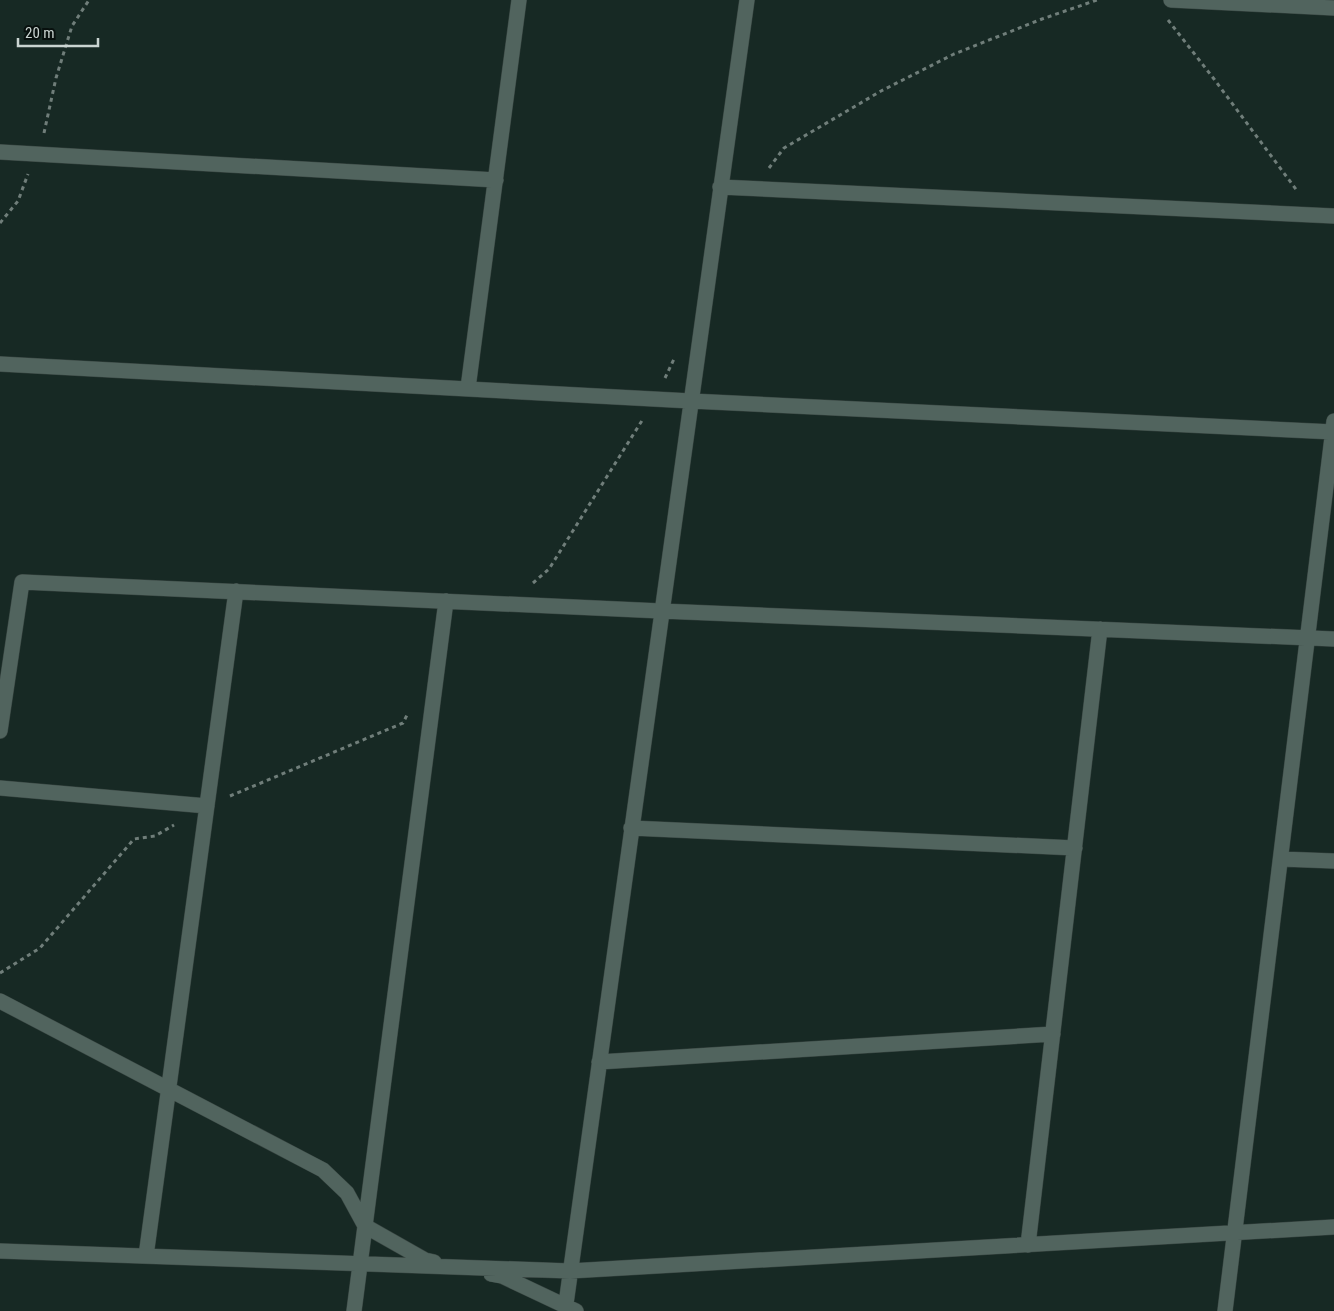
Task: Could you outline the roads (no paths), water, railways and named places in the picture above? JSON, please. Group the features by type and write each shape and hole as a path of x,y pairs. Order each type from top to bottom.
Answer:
{"street":[{"path":"468,388 519,0"},
{"path":"0,1001 323,1170 347,1193 365,1226 424,1260 502,1276 569,1309 570,1271 747,0"},
{"path":"1171,0 1334,8"},
{"path":"0,152 496,180"},
{"path":"720,187 1334,216"},
{"path":"0,364 691,401 1334,428 1225,1311"},
{"path":"0,731 22,582 661,611 1334,638"},
{"path":"146,1256 236,591"},
{"path":"354,1311 446,601"},
{"path":"1028,1245 1100,629"},
{"path":"0,788 207,806"},
{"path":"631,828 1074,848"},
{"path":"1281,859 1334,861"},
{"path":"599,1062 1052,1034"},
{"path":"0,1251 570,1271 1334,1227"}]}
